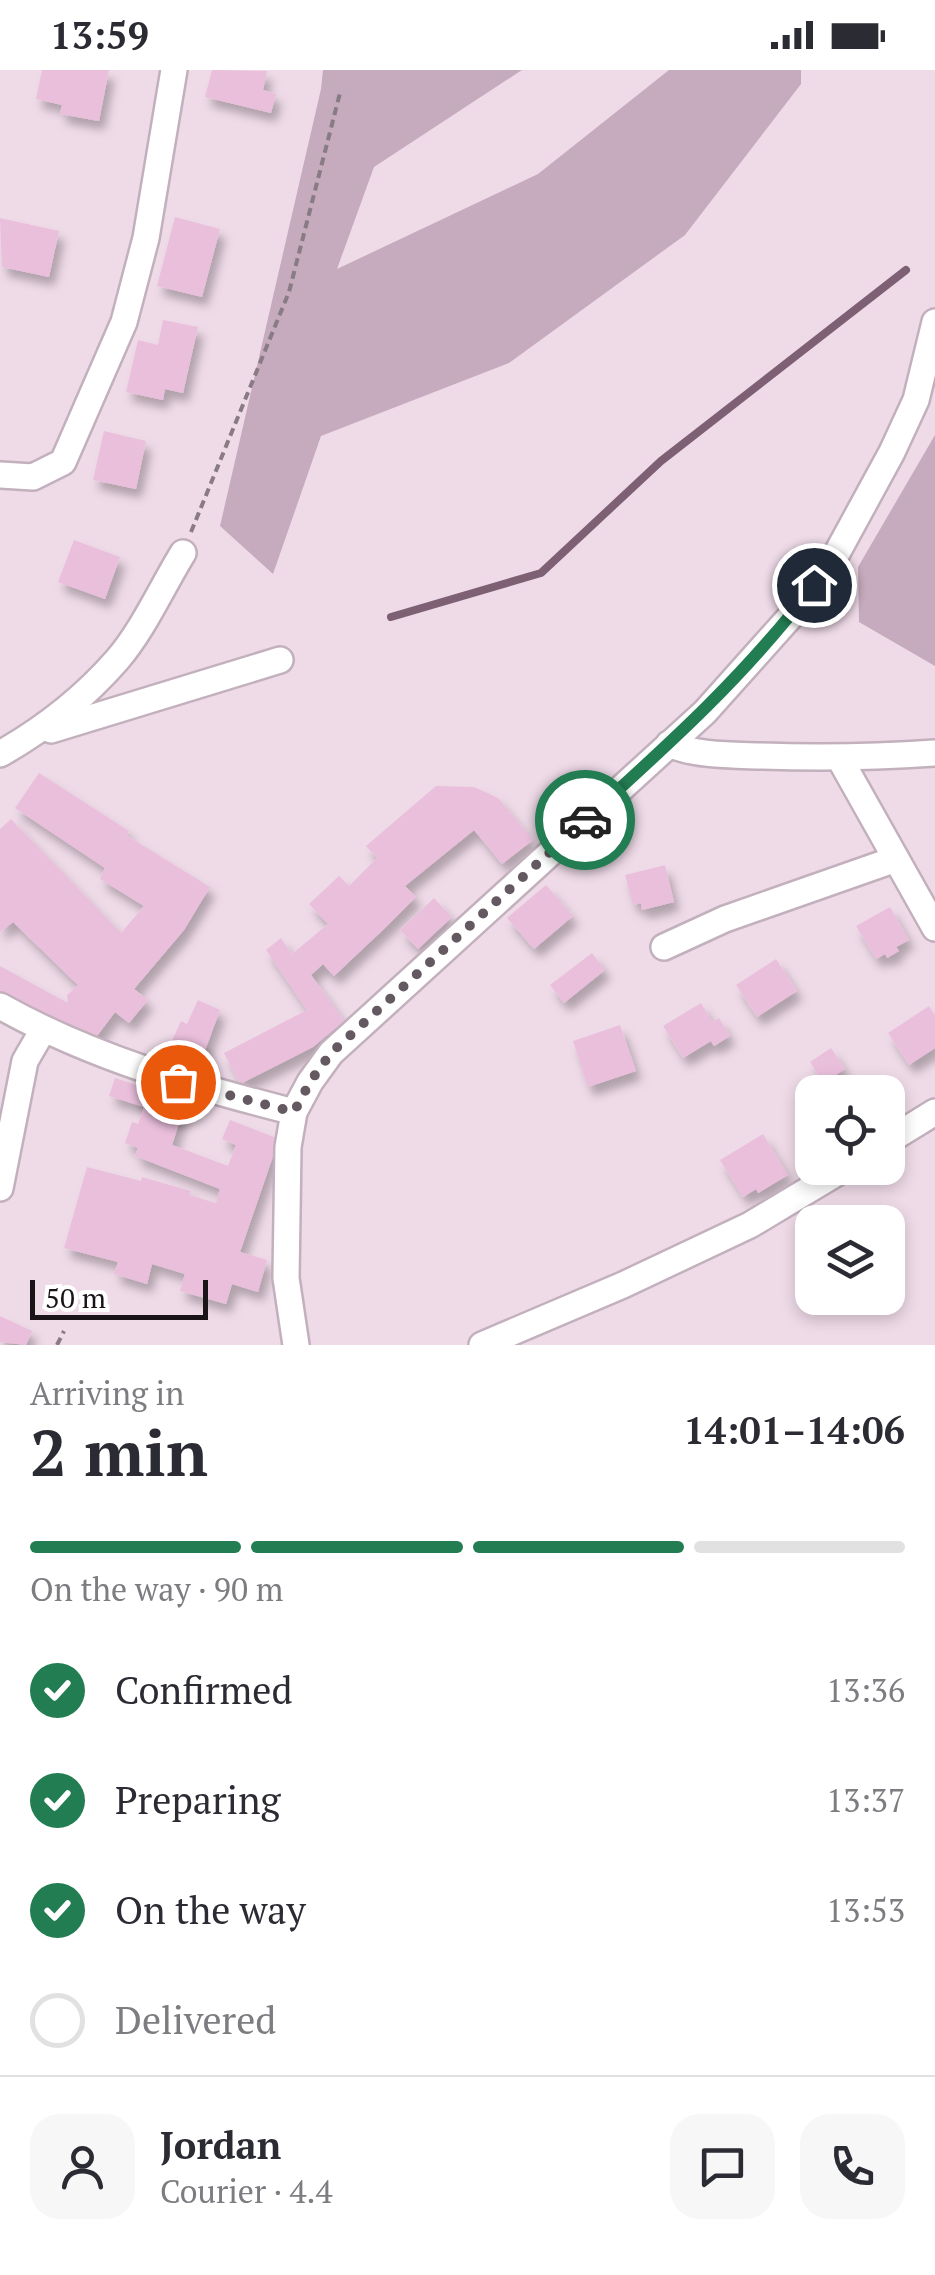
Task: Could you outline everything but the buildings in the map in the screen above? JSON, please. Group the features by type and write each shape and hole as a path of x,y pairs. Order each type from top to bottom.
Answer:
{"street":[{"path":"0,475 33,477 63,462 124,322 146,238 174,70"},
{"path":"296,1345 286,1278 288,1147 294,1112 310,1082 331,1053 705,712 763,649 837,553 892,452 916,400 935,322"},
{"path":"0,754 32,736 76,702 119,658 183,553"},
{"path":"32,736 280,660"},
{"path":"669,744 736,756 840,758 935,753"},
{"path":"840,758 935,928"},
{"path":"664,947 724,920 896,859"},
{"path":"0,1006 43,1030 178,1082 294,1112"},
{"path":"0,1188 25,1061 43,1030"},
{"path":"905,1131 935,1112"},
{"path":"482,1345 750,1225 817,1185"}],"path":[{"path":"183,553 289,292 340,93"},
{"path":"56,1345 64,1331"}],"shaded area":[{"path":"323,70 522,70 374,167 337,269 538,174 669,70 801,70 801,84 685,235 509,363 321,436 273,574 220,526"},
{"path":"935,435 935,666 859,622 858,567"}],"waterway":[{"path":"391,617 541,573 661,461 906,270"}],"way so far":[{"path":"178,1082 294,1112 331,1053 585,820"}],"route":[{"path":"585,820 705,712 814,585"}]}
